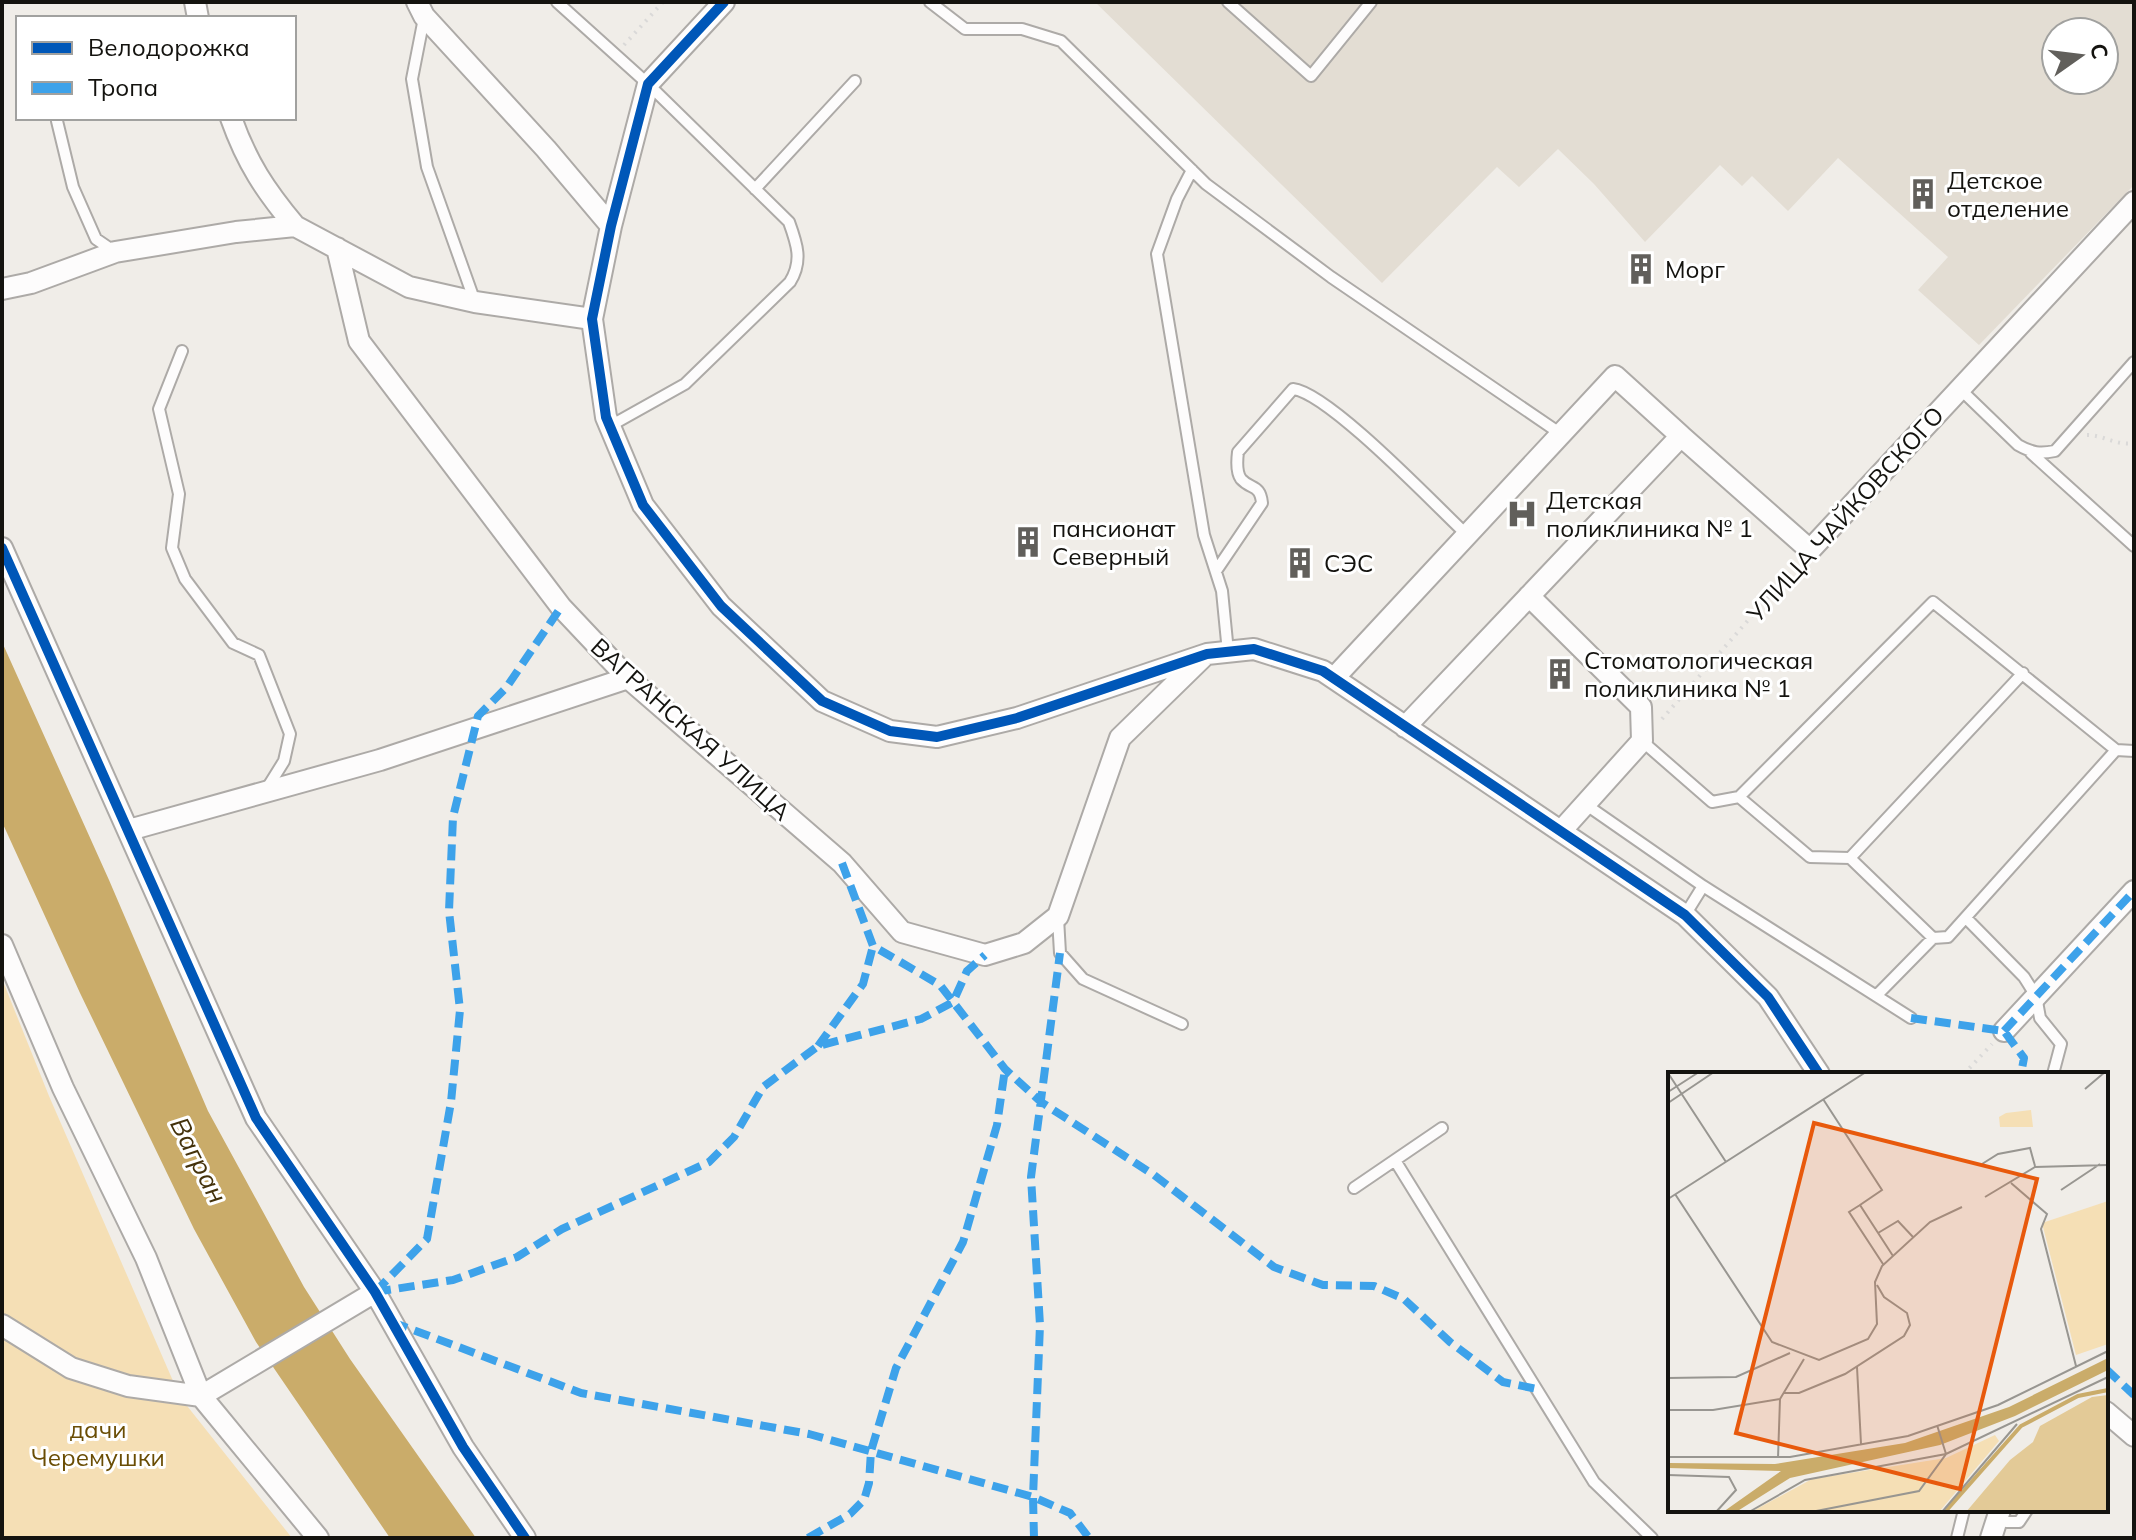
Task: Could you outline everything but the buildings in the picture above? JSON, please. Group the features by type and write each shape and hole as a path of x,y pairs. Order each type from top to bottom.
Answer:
{"street":[{"path":"724,2 648,84 611,226 592,319 606,417 643,505 721,606 822,701 890,731 937,737 1017,718 1217,653 1254,649 1323,671 1685,915 1768,997 1818,1072"},
{"path":"420,9 611,226"},
{"path":"232,120 261,185 295,226 409,287 475,302 592,319"},
{"name":"УЛИЦА ЧАЙКОВСКОГО","path":"1810,550 2134,202"},
{"path":"2,289 31,283 115,252 236,232 295,226"},
{"name":"ВАГРАНСКАЯ УЛИЦА","path":"337,248 359,341 561,607 628,678 842,863 902,932 985,955 1024,943 1058,916"},
{"path":"1334,678 1615,376 1810,550"},
{"path":"1405,727 1681,436"},
{"path":"2,548 256,1118 375,1292 463,1447 525,1538"},
{"path":"1529,596 1641,707 1642,741 1561,831"},
{"path":"1058,916 1120,738 1217,653"},
{"path":"129,830 380,760 628,678"},
{"path":"2004,1031 2134,891"},
{"path":"2,945 63,1088 146,1258 206,1392 318,1538"},
{"path":"2,1325 71,1368 128,1386 206,1392 375,1292"},
{"path":"2108,1414 2134,1436"},
{"path":"1991,1538 1999,1513"}],"lane":[{"path":"557,2 648,84 789,222 796,242 798,269 790,282 685,384 610,426"},
{"path":"930,2 965,29 1022,29 1061,41 1206,184 1331,277 1561,434"},
{"path":"1228,2 1311,76 1371,2"},
{"path":"420,9 412,79 427,167 475,302"},
{"path":"755,189 855,81"},
{"path":"57,121 73,187 96,239 115,252"},
{"path":"1192,170 1177,199 1157,254 1204,535 1222,591 1217,653"},
{"path":"182,351 159,409 179,494 172,548 185,579 233,643 259,655 290,734 284,761 265,792"},
{"path":"2030,452 2055,451 2134,362"},
{"path":"1959,388 2003,432 2030,452 2134,546"},
{"path":"1216,571 1262,503 1255,487 1242,479 1238,470 1238,452 1293,389 1303,390 1332,408 1467,535"},
{"path":"1642,741 1712,802 1739,797 1933,602 2116,750 2134,751"},
{"path":"1850,858 2023,673"},
{"path":"1877,995 1933,938 1948,937 2116,750"},
{"path":"1739,797 1810,857 1850,858 1933,938"},
{"path":"1585,804 1703,886 1911,1018"},
{"path":"1685,915 1703,886"},
{"path":"1058,916 1060,953 1083,979 1182,1024"},
{"path":"1966,918 2024,977 2036,996 2040,1018 2061,1044 2054,1072"},
{"path":"1354,1188 1442,1128"},
{"path":"1396,1162 1594,1482 1652,1538"},
{"path":"1957,1538 1964,1512"},
{"path":"1999,1513 2007,1522 2019,1522 2026,1512"}],"path":[{"path":"614,56 663,2"},
{"path":"2067,437 2101,435 2117,444 2134,443"},
{"path":"1966,1072 2004,1031"}],"shaded area":[{"path":"1095,2 2134,2 2134,185 1979,345 1918,290 1948,257 1838,158 1788,211 1752,176 1742,186 1720,165 1645,242 1558,149 1519,187 1497,167 1382,283"}],"green space":[{"name":"дачи Черемушки","path":"2,979 49,1096 180,1397 292,1538 2,1538"}],"water":[{"name":"Вагран","path":"2,642 208,1111 304,1287 350,1359 476,1538 390,1538 256,1342 194,1229 80,993 2,822"}],"marked path":[{"path":"375,1292 427,1239 451,1102 460,1010 449,911 453,817 478,716 506,688 561,607"},
{"path":"842,863 873,946 940,985 1005,1069 1041,1102 1154,1175 1274,1267 1323,1285 1374,1286 1404,1299 1450,1342 1503,1382 1537,1389"},
{"path":"2004,1031 2134,891"},
{"path":"818,1046 863,984 873,946"},
{"path":"1034,1538 1040,1325 1031,1177 1060,953"},
{"path":"375,1292 453,1280 517,1257 562,1229 709,1162 734,1137 763,1087 818,1046 921,1019 953,1002 967,971 985,955"},
{"path":"1911,1018 2004,1031 2024,1058 2021,1072"},
{"path":"808,1538 850,1514 864,1500 869,1483 871,1451 896,1368 963,1242 997,1125 1005,1069"},
{"path":"392,1322 581,1393 809,1434 1033,1497 1070,1513 1089,1538"},
{"path":"2108,1371 2134,1395"}],"cycle path":[{"path":"724,2 648,84 611,226 592,319 606,417 643,505 721,606 822,701 890,731 937,737 1017,718 1207,654 1254,649 1323,671 1685,915 1768,997 1818,1072"},
{"path":"2,548 256,1118 375,1292 463,1447 525,1538"}],"place":[{"name":"Детское отделение","path":"1923,194"},
{"name":"Морг","path":"1641,269"},
{"name":"Детская поликлиника № 1","path":"1522,514"},
{"name":"пансионат Северный","path":"1028,542"},
{"name":"СЭС","path":"1300,563"},
{"name":"Стоматологическая поликлиника № 1","path":"1560,674"}]}
